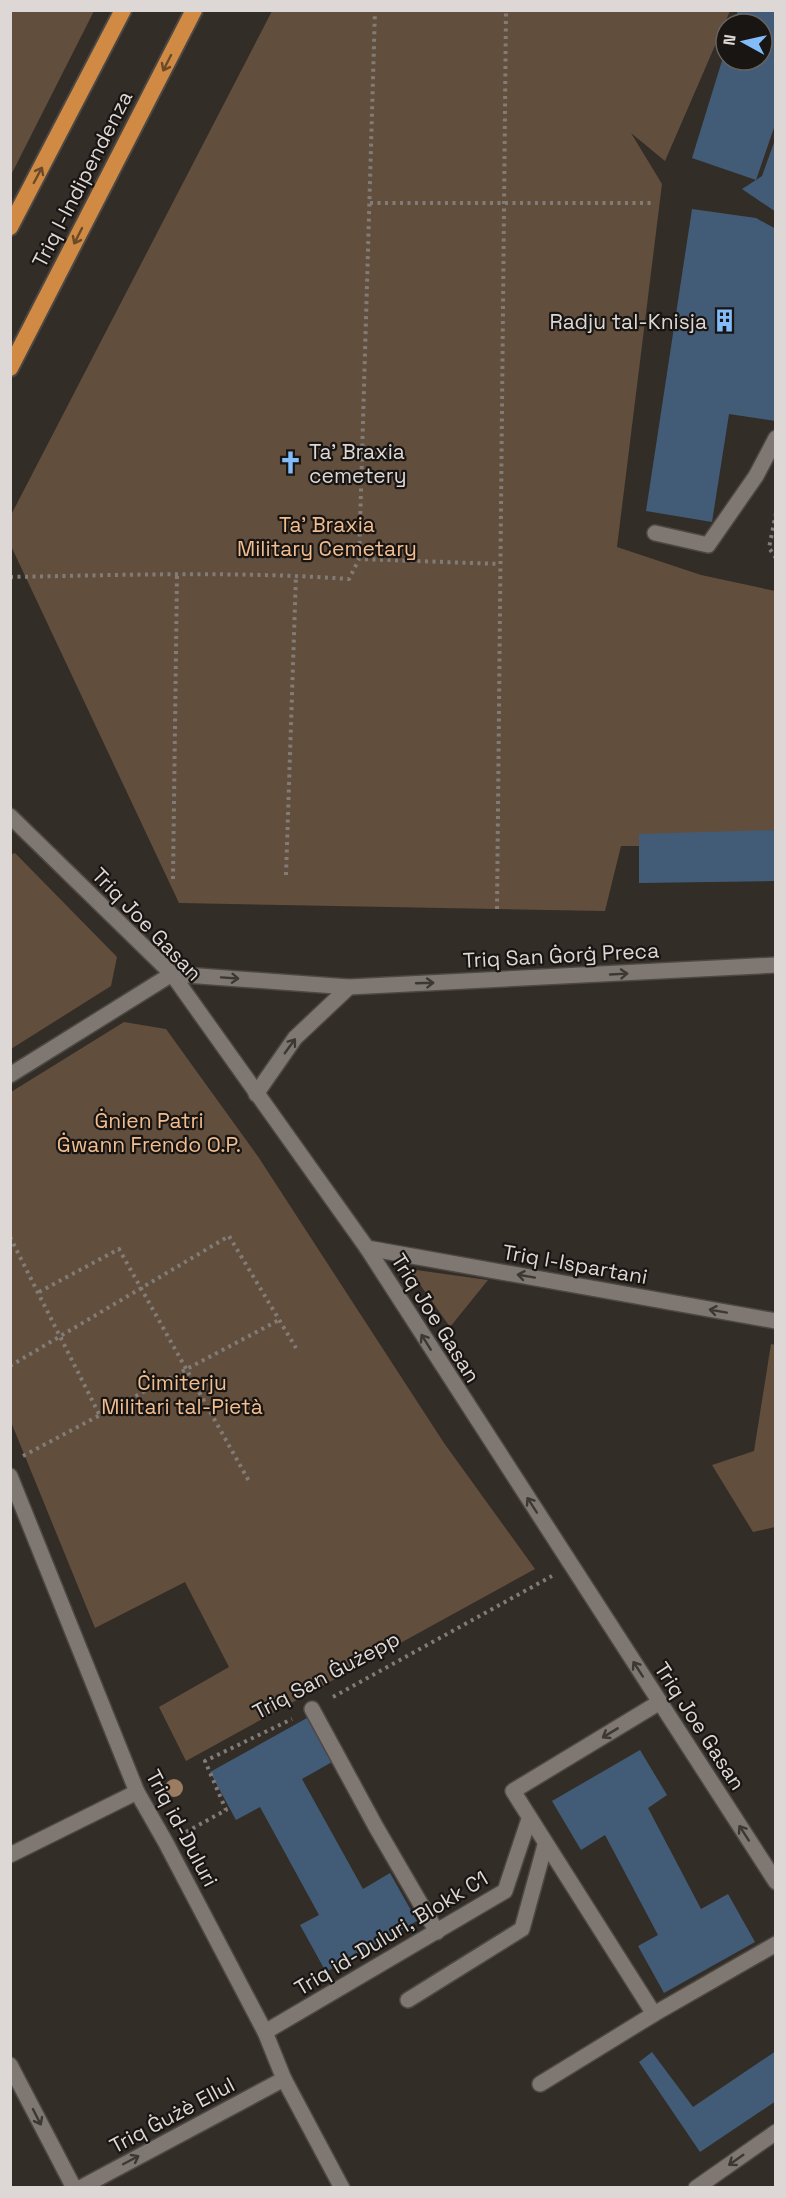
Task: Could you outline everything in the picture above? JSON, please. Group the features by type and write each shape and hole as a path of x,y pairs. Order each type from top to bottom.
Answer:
{"highway":[{"name":"Triq l-Indipendenza","path":"10,226 123,10"},
{"name":"Triq l-Indipendenza","path":"10,368 194,10"}],"street":[{"path":"655,533 708,545 756,476 776,438"},
{"name":"Triq Joe Gasan","path":"10,816 172,974 367,1248 776,1882"},
{"name":"Triq San Ġorġ Preca","path":"172,974 349,987 776,965"},
{"path":"10,1075 172,974"},
{"path":"256,1094 295,1038 349,987"},
{"name":"Triq l-Ispartani","path":"367,1248 776,1321"},
{"name":"Triq id-Duluri","path":"10,1476 137,1792 265,2032 284,2079 342,2187"},
{"path":"654,2014 513,1791 660,1702"},
{"path":"312,1709 376,1827 437,1932"},
{"path":"10,1855 137,1792"},
{"name":"Triq id-Duluri, Blokk C1","path":"265,2032 505,1891 530,1819"},
{"path":"408,2000 522,1929 546,1845"},
{"path":"540,2084 654,2014 776,1944"},
{"path":"10,2065 74,2187"},
{"name":"Triq Ġużè Ellul","path":"80,2187 284,2079"},
{"path":"696,2187 776,2132"}],"path":[{"path":"10,577 177,574 296,575 349,579 359,559 375,10"},
{"path":"496,909 506,10"},
{"path":"370,203 652,203"},
{"path":"776,513 769,548 776,558"},
{"path":"359,559 501,564"},
{"path":"173,879 177,574"},
{"path":"285,876 296,575"},
{"path":"10,1366 229,1236 296,1348"},
{"path":"10,1237 100,1416"},
{"path":"39,1292 119,1249 250,1483"},
{"path":"17,1459 279,1320"},
{"name":"Triq San Ġużepp","path":"166,1843 226,1810 205,1761 312,1709 571,1565"}],"green space":[{"path":"10,11 94,11 11,175"},
{"name":"Ta' Braxia Military Cemetary","path":"272,11 730,11 714,12 714,48 665,161 631,133 662,184 617,547 701,575 775,591 775,830 639,846 621,846 605,911 179,903 11,546 11,515"},
{"path":"15,853 117,957 111,986 11,1049 10,855"},
{"name":"Ċimiterju Militari tal-Pietà","path":"124,1022 166,1029 259,1158 444,1443 535,1569 186,1761 159,1707 229,1667 185,1582 95,1628 11,1422 11,1092"},
{"path":"409,1269 488,1280 450,1327"},
{"path":"771,1344 776,1345 775,1527 753,1532 712,1465 754,1451"}],"building":[{"path":"738,10 776,10 776,122 756,180 692,158 719,72 774,72 774,12 737,12"},
{"path":"776,137 776,212 742,189 762,176"},
{"name":"Radju tal-Knisja","path":"692,209 756,218 776,229 776,421 729,414 712,522 646,511"},
{"path":"776,830 776,881 639,883 639,834"},
{"path":"307,1718 332,1762 302,1779 363,1889 390,1873 417,1921 326,1972 300,1925 319,1915 260,1807 236,1820 210,1772"},
{"path":"640,1750 667,1795 648,1808 701,1909 728,1894 755,1942 664,1993 638,1946 658,1935 605,1835 581,1850 552,1801"},
{"path":"776,2051 776,2101 700,2152 639,2062 652,2052 693,2107"}],"place":[{"name":"Radju tal-Knisja","path":"725,321"},
{"name":"Ta' Braxia cemetery","path":"291,463"}],"park label":[{"name":"Ġnien Patri Ġwann Frendo O.P.","path":"149,1132"}]}
